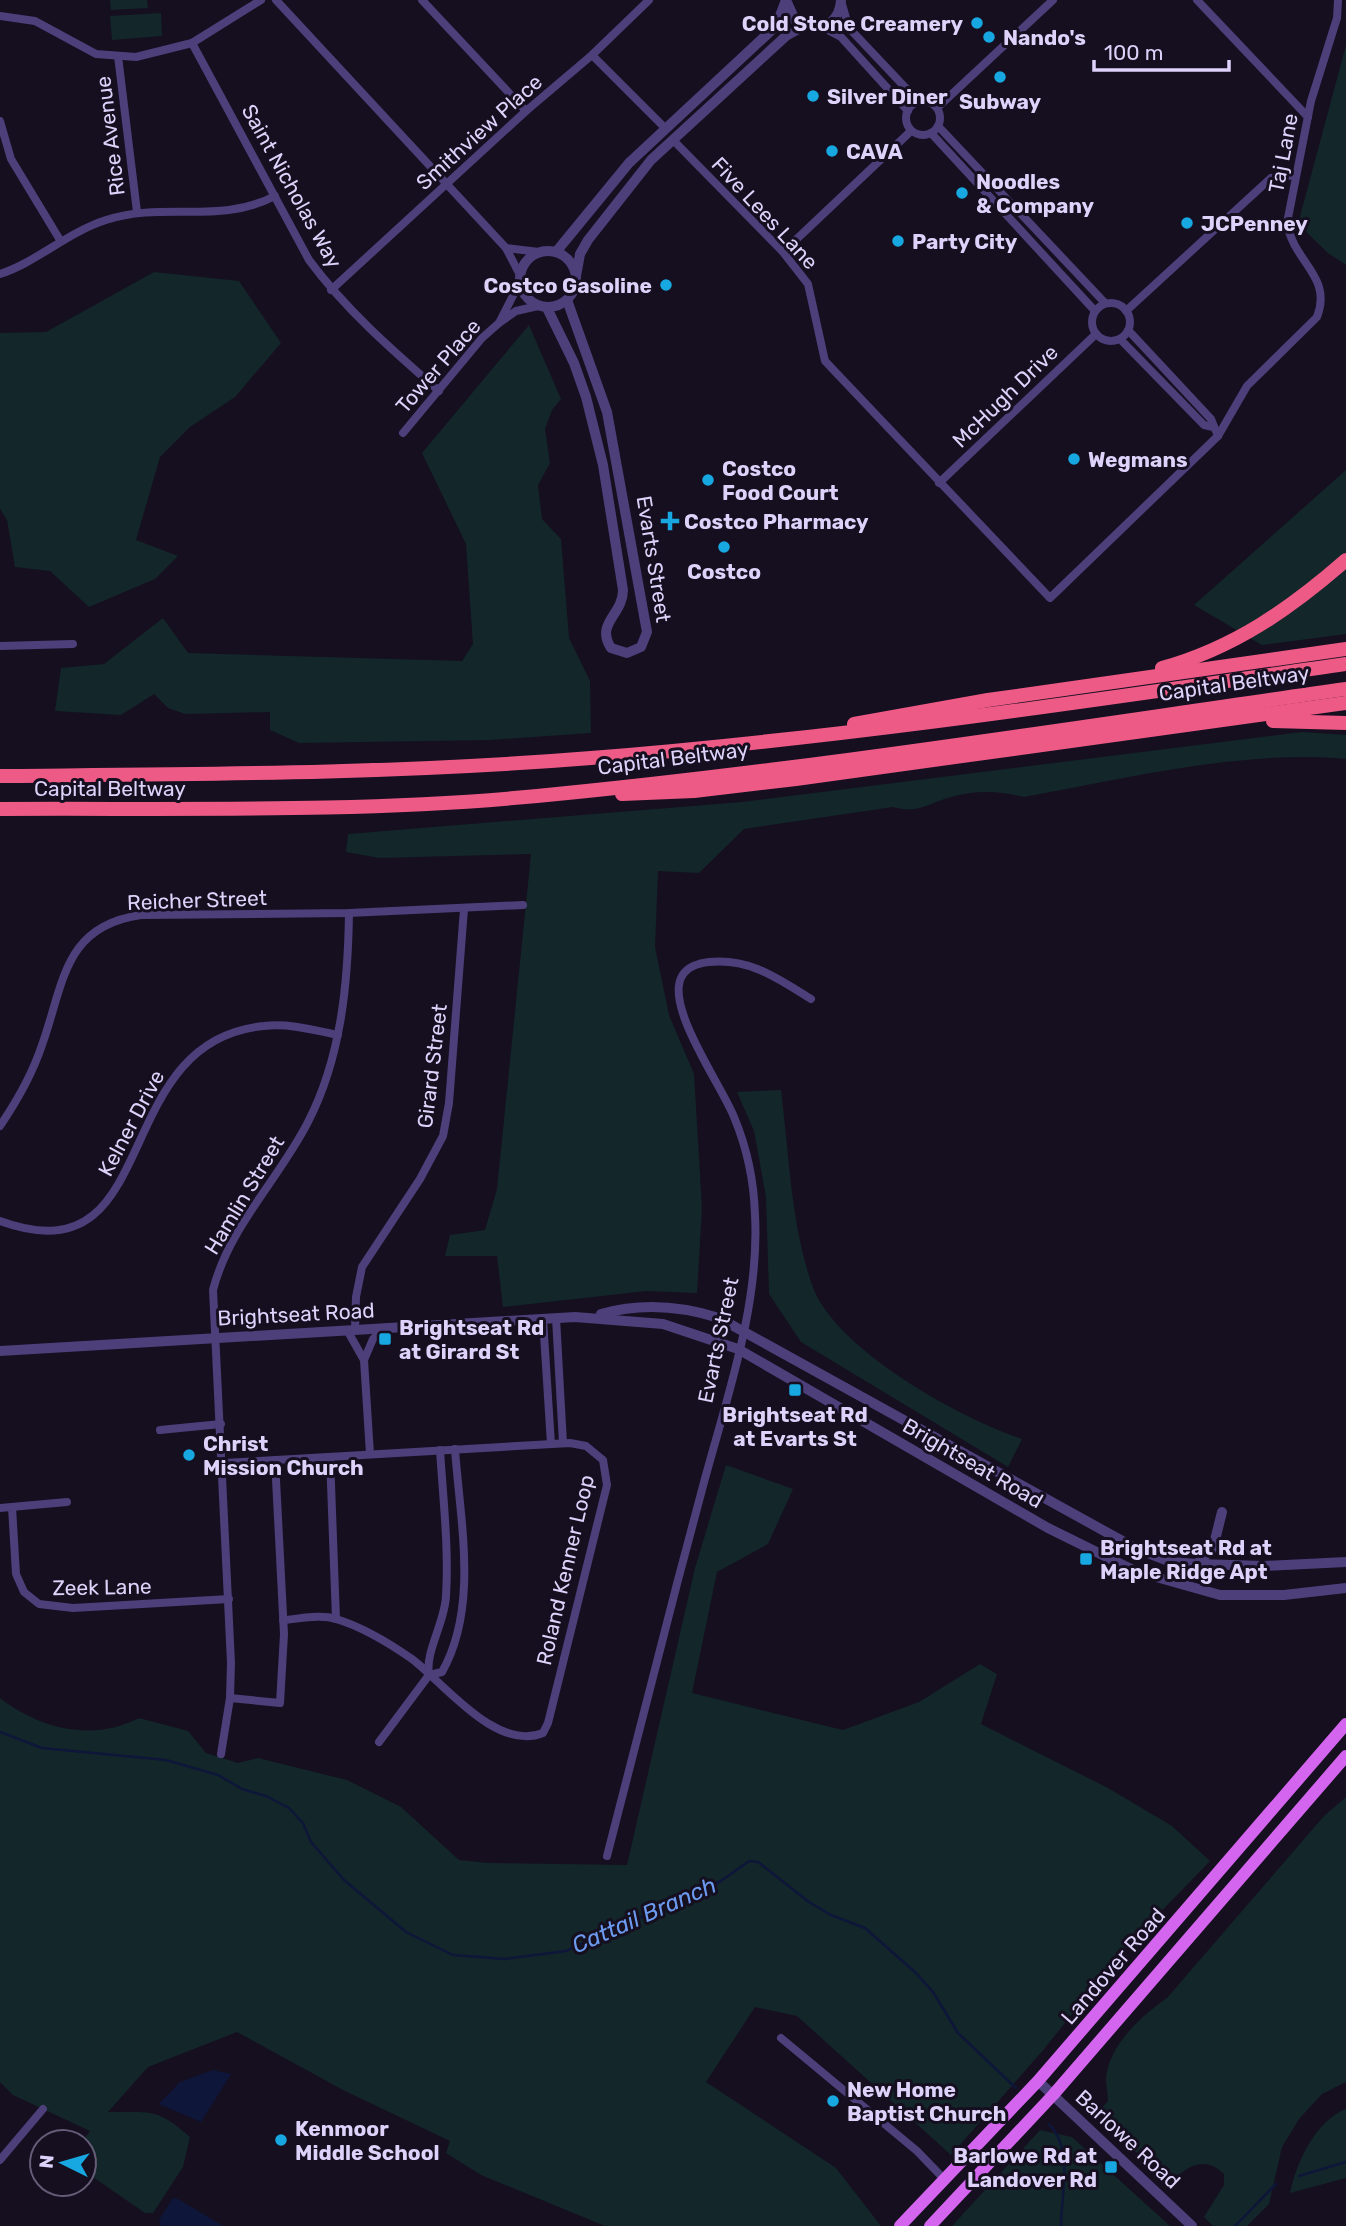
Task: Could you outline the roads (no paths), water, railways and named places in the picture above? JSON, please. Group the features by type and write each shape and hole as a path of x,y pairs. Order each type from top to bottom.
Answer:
{"highway":[{"path":"1107,683 1189,660 1242,637 1289,607 1346,560"},
{"path":"774,739 988,700 1346,649"},
{"name":"Capital Beltway","path":"0,775 370,772 594,758 876,731 1346,664"},
{"name":"Capital Beltway","path":"0,809 372,805 537,796 855,758 1346,689"},
{"path":"537,796 732,786 1346,703"},
{"path":"1205,722 1303,720 1346,723"}],"main road":[{"name":"Landover Road","path":"900,2226 1038,2081 1346,1724"},
{"name":"Landover Road","path":"930,2226 1053,2095 1346,1756"}],"street":[{"path":"0,16 35,21 76,46 96,54 154,55 192,43 261,0"},
{"path":"276,0 506,248 526,297 543,307 567,300 573,293 580,254 588,240 651,160 786,36 804,26"},
{"path":"422,0 526,111"},
{"name":"Smithview Place","path":"331,290 526,111 592,55 649,0"},
{"path":"786,0 794,20 804,26 822,27 841,37 908,111 907,125 911,131 923,135 931,133 938,126"},
{"path":"556,252 629,163 776,26 786,0"},
{"path":"937,108 1053,0"},
{"path":"1197,0 1308,117"},
{"name":"Taj Lane","path":"939,483 1050,598 1218,436 1247,386 1317,317 1322,304 1322,288 1289,240 1287,223 1308,117 1337,18 1338,0"},
{"path":"841,1 849,28 919,102"},
{"path":"822,27 836,18 841,1"},
{"name":"Saint Nicholas Way","path":"192,43 309,260 331,290 383,343 439,391"},
{"path":"592,55 665,128"},
{"name":"Rice Avenue","path":"118,56 137,212"},
{"path":"908,111 919,102 929,102 937,108 938,126 1105,303"},
{"path":"0,121 2,142 60,240"},
{"path":"783,253 911,131"},
{"path":"931,133 1095,311"},
{"name":"Five Lees Lane","path":"673,140 783,253 808,284 825,361 939,483"},
{"path":"1126,311 1271,178 1296,175"},
{"path":"0,274 60,240 104,220 137,212 239,211 275,196"},
{"path":"506,248 556,252 572,263 576,275"},
{"path":"520,280 528,260 539,252"},
{"name":"Tower Place","path":"499,323 520,280"},
{"name":"Evarts Street","path":"543,307 574,363 603,466 624,590 621,606 607,621 605,639 611,648 627,653 641,647 647,632 607,412 567,300"},
{"path":"1105,303 1116,303 1126,311 1130,320 1128,330 1120,339 1107,340 1096,334 1092,322 1095,311 1105,303"},
{"name":"Tower Place","path":"403,433 482,338 516,311 543,307"},
{"path":"1128,330 1211,419 1218,436"},
{"name":"McHugh Drive","path":"939,483 1096,334"},
{"path":"1120,339 1204,425 1213,427"},
{"path":"0,646 73,644"},
{"name":"Reicher Street","path":"0,1126 33,1069 73,953 98,928 141,915 349,913 523,905"},
{"name":"Girard Street","path":"351,1330 362,1266 420,1179 443,1136 449,1103 464,909"},
{"name":"Hamlin Street","path":"221,1754 230,1698 229,1599 224,1463 213,1300 222,1262 309,1121 338,1035 349,913"},
{"name":"Evarts Street","path":"607,1856 738,1349 755,1255 752,1180 735,1118 685,1018 679,998 680,981 685,971 698,964 735,961 764,970 811,999"},
{"name":"Kelner Drive","path":"0,1221 44,1233 71,1229 92,1219 111,1197 165,1088 190,1059 212,1042 263,1026 295,1027 338,1035"},
{"name":"Brightseat Road","path":"594,1317 625,1308 678,1308 719,1318 1096,1529 1171,1562 1264,1566 1346,1562"},
{"name":"Brightseat Road","path":"0,1351 556,1318 594,1317 663,1324 738,1349 1048,1528 1135,1572 1220,1595 1283,1595 1346,1588"},
{"path":"556,1318 563,1443"},
{"path":"543,1319 551,1444"},
{"path":"364,1360 373,1339 385,1328"},
{"path":"351,1330 364,1360 370,1454"},
{"path":"160,1430 221,1424"},
{"name":"Roland Kenner Loop","path":"224,1463 563,1443 586,1446 603,1460 607,1482 548,1723 542,1732 528,1736 482,1720 414,1661 377,1636 336,1619 282,1620"},
{"path":"379,1742 429,1675 442,1672 458,1636 464,1589 455,1449"},
{"path":"429,1675 427,1663 441,1629 446,1595 440,1450"},
{"path":"330,1457 336,1619"},
{"path":"230,1698 280,1703 282,1620 275,1460"},
{"path":"0,1508 67,1502"},
{"name":"Zeek Lane","path":"12,1507 16,1574 24,1592 39,1604 73,1608 229,1599"},
{"path":"1197,1564 1213,1548 1222,1512"},
{"path":"781,2038 917,2151 945,2180"},
{"name":"Barlowe Road","path":"1038,2081 1192,2226"},
{"path":"0,2160 43,2109"}],"water":[{"path":"213,2070 231,2074 201,2122 159,2104 180,2082"},
{"path":"173,2198 223,2226 161,2226 159,2220"}],"waterway":[{"name":"Cattail Branch","path":"0,1732 42,1748 166,1760 218,1775 242,1789 266,1796 289,1808 303,1823 311,1842 344,1880 406,1932 453,1955 505,1959 566,1951 721,1881 749,1861 758,1862 809,1902 831,1915 865,1928 916,1973 933,1992 958,2033 1016,2088"},
{"name":"Cattail Branch","path":"1049,2124 1057,2134 1064,2159 1061,2226"},
{"path":"1299,2176 1346,2162"},
{"path":"1235,2226 1276,2184"}],"place":[{"name":"Cold Stone Creamery","path":"977,23"},
{"name":"Nando's","path":"989,37"},
{"name":"Subway","path":"1000,77"},
{"name":"Silver Diner","path":"813,96"},
{"name":"CAVA","path":"832,151"},
{"name":"Noodles & Company","path":"962,193"},
{"name":"JCPenney","path":"1187,223"},
{"name":"Party City","path":"898,241"},
{"name":"Costco Gasoline","path":"666,285"},
{"name":"Wegmans","path":"1074,459"},
{"name":"Costco Food Court","path":"708,480"},
{"name":"Costco Pharmacy","path":"670,521"},
{"name":"Costco","path":"724,547"},
{"name":"Brightseat Rd at Girard St","path":"385,1339"},
{"name":"Brightseat Rd at Evarts St","path":"795,1390"},
{"name":"Christ Mission Church","path":"189,1455"},
{"name":"Brightseat Rd at Maple Ridge Apt","path":"1086,1559"},
{"name":"New Home Baptist Church","path":"833,2101"},
{"name":"Kenmoor Middle School","path":"281,2140"},
{"name":"Barlowe Rd at Landover Rd","path":"1111,2167"}]}
